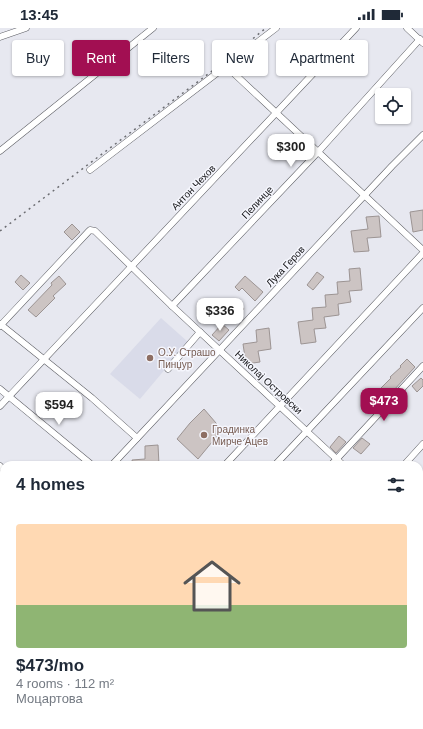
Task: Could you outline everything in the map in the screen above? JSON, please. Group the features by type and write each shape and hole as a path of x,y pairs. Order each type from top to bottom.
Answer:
{"street":[{"path":"0,37 26,28"},
{"path":"0,151 153,28"},
{"path":"260,40 276,28"},
{"name":"Антон Чехов","path":"0,406 356,28"},
{"path":"407,28 421,41"},
{"name":"Пелинце","path":"172,306 421,41"},
{"path":"90,170 213,76"},
{"path":"229,461 423,252 365,195 237,76"},
{"name":"Лука Геров","path":"116,461 392,166 423,135"},
{"name":"Николај Островски","path":"0,325 90,230 95,231 172,306 337,459"},
{"path":"279,461 423,308"},
{"path":"0,325 92,398 137,438"},
{"path":"168,369 200,332"},
{"path":"337,459 423,366"},
{"path":"0,389 87,461"},
{"path":"408,461 423,444"}],"shaded area":[{"name":"О.У. Страшо Пинџур","path":"161,318 188,342 140,399 110,374"}],"building":[{"path":"423,210 423,230 413,232 410,212"},
{"path":"379,216 381,237 367,238 369,251 354,252 351,231 368,229 366,217"},
{"path":"72,224 80,232 72,240 64,232"},
{"path":"360,268 362,290 349,291 351,302 338,304 339,315 324,317 326,328 314,329 316,342 301,344 298,322 313,320 312,308 326,307 325,295 338,294 337,282 350,281 349,269"},
{"path":"317,272 324,277 313,290 307,285"},
{"path":"21,275 30,283 23,290 15,282"},
{"path":"59,276 66,284 53,296 55,298 36,317 28,310"},
{"path":"245,276 263,292 255,301 242,288 239,291 235,287"},
{"path":"234,298 244,309 236,317 226,306"},
{"path":"222,324 229,330 219,341 212,335"},
{"path":"269,328 271,349 258,351 260,362 246,364 243,344 257,342 256,330"},
{"path":"407,359 415,367 374,410 367,402 379,392 378,391"},
{"path":"421,378 423,380 423,386 417,392 412,386"},
{"name":"Градинка Мирче Ацев","path":"204,409 222,430 198,459 177,439"},
{"path":"339,436 346,442 336,453 330,447"},
{"path":"362,438 370,444 361,454 353,448"},
{"path":"158,445 159,461 132,461 145,459 145,446"}],"railway":[{"path":"0,231 224,62 266,28"}],"place":[{"name":"О.У. Страшо Пинџур","path":"150,358"},
{"name":"Градинка Мирче Ацев","path":"204,435"}]}
